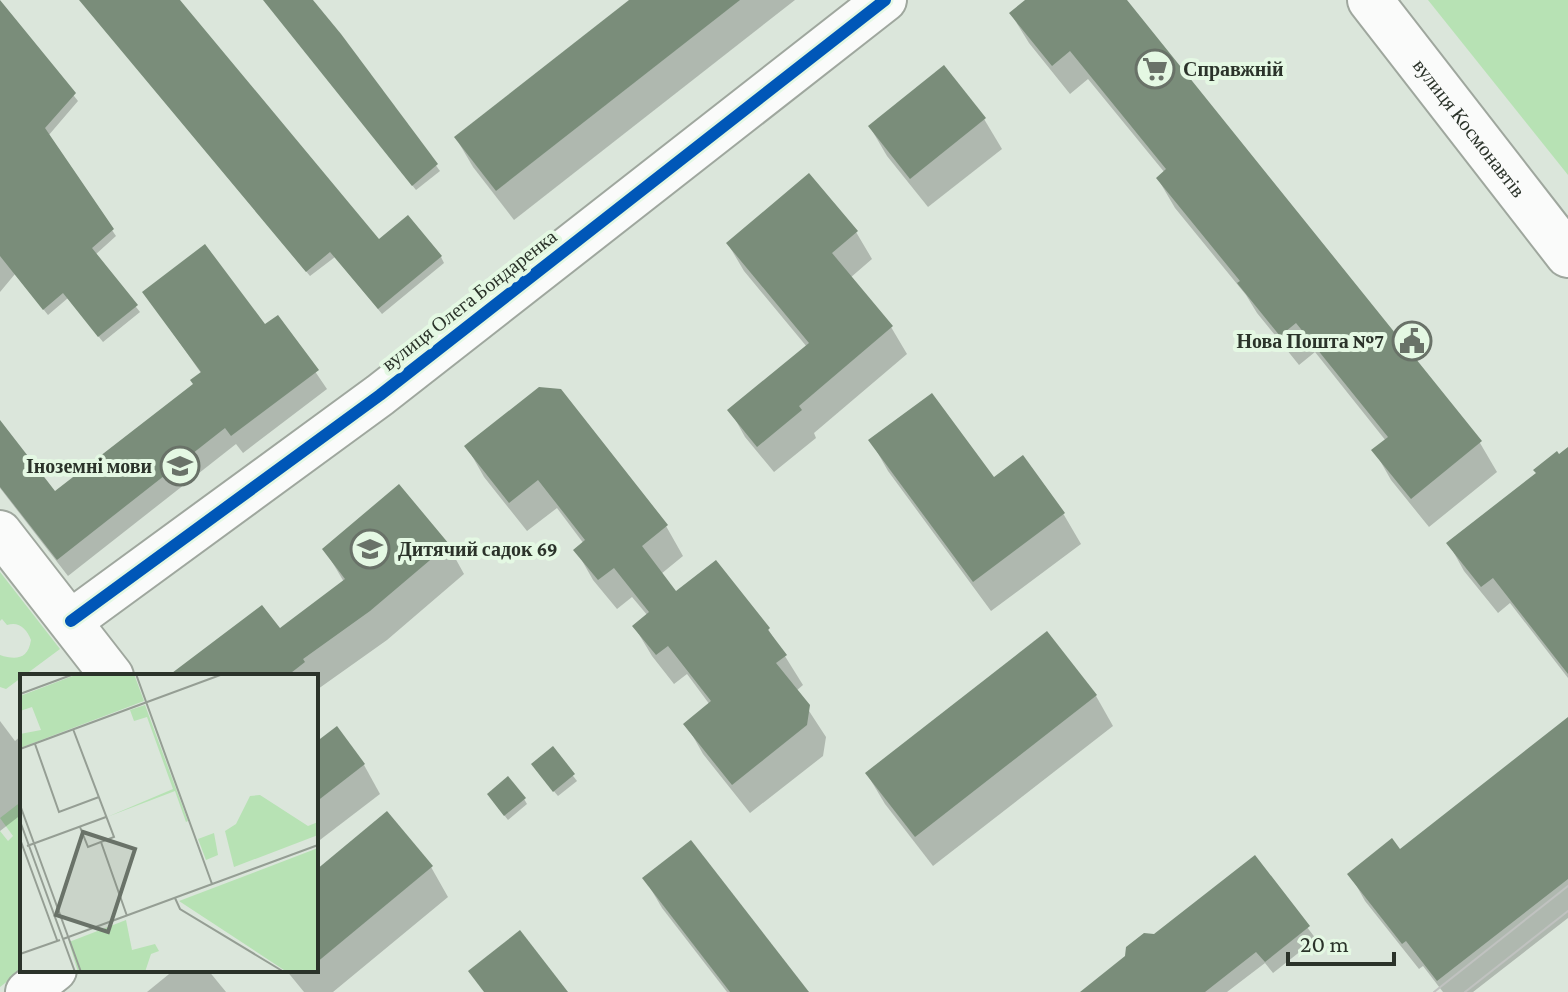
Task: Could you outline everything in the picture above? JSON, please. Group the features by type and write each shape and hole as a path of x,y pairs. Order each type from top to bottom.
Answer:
{"main road":[{"name":"вулиця Космонавтів","path":"1370,0 1568,255"}],"street":[{"name":"вулиця Олега Бондаренка","path":"71,621 380,395 885,0"},
{"path":"0,532 111,674"},
{"path":"27,992 52,972"}],"green space":[{"path":"1428,0 1568,0 1568,175"},
{"path":"0,572 60,649 26,674 20,674 20,679 6,689 0,687 0,655 20,657 27,651 31,640 22,627 7,625 2,619 0,621"},
{"path":"20,803 20,972 0,987 0,831 8,841 13,836 0,818"}],"building":[{"path":"0,0 76,93 45,128 114,229 92,248 138,305 98,337 63,293 43,310 0,256"},
{"path":"79,0 180,0 379,239 408,215 442,256 378,309 330,252 306,272"},
{"path":"263,0 313,0 438,164 412,186"},
{"path":"629,0 740,0 496,191 454,137"},
{"path":"1025,0 1127,0 1482,441 1411,499 1371,450 1388,437 1296,323 1280,336 1237,283 1240,281 1156,178 1166,169 1070,51 1052,66 1009,13"},
{"path":"944,65 986,118 910,179 868,126"},
{"path":"809,173 858,231 832,253 893,326 799,406 802,410 757,447 727,410 809,343 726,243"},
{"path":"205,244 265,324 278,315 319,370 231,436 225,428 57,560 0,487 0,420 55,491 193,384 190,380 201,372 142,292"},
{"path":"539,387 561,389 668,525 642,546 676,591 716,560 770,628 768,630 787,655 776,663 810,705 807,725 732,785 683,724 711,701 668,646 656,655 632,626 649,612 614,568 598,580 573,550 585,540 538,480 509,503 464,446"},
{"path":"932,393 994,477 1023,455 1065,513 973,582 868,440"},
{"path":"1568,447 1568,674 1493,578 1481,587 1446,543 1536,473 1533,470 1557,451 1559,454"},
{"path":"399,484 449,544 370,611 303,659 305,662 290,674 171,674 262,605 280,628 345,579 322,549"},
{"path":"1047,631 1097,695 915,837 865,773"},
{"path":"1568,717 1568,879 1437,981 1406,941 1402,944 1347,874 1392,838 1400,849"},
{"path":"337,726 365,764 318,800 318,740"},
{"path":"553,746 575,774 553,792 531,764"},
{"path":"508,776 526,798 504,816 487,794"},
{"path":"387,811 433,866 318,961 318,868"},
{"path":"691,840 809,992 730,992 642,878"},
{"path":"1255,855 1310,926 1265,962 1256,952 1205,992 1080,992 1125,956 1126,947 1144,933 1154,934"},
{"path":"520,930 568,992 484,992 468,971"}],"tram line":[{"path":"1434,992 1568,886"},
{"path":"1465,992 1568,911"}],"cycle path":[{"path":"71,621 380,395 885,0"}],"place":[{"name":"Справжній","path":"1155,69"},
{"name":"Нова Пошта №7","path":"1412,341"},
{"name":"Іноземні мови","path":"180,466"},
{"name":"Дитячий садок 69","path":"370,549"}]}
